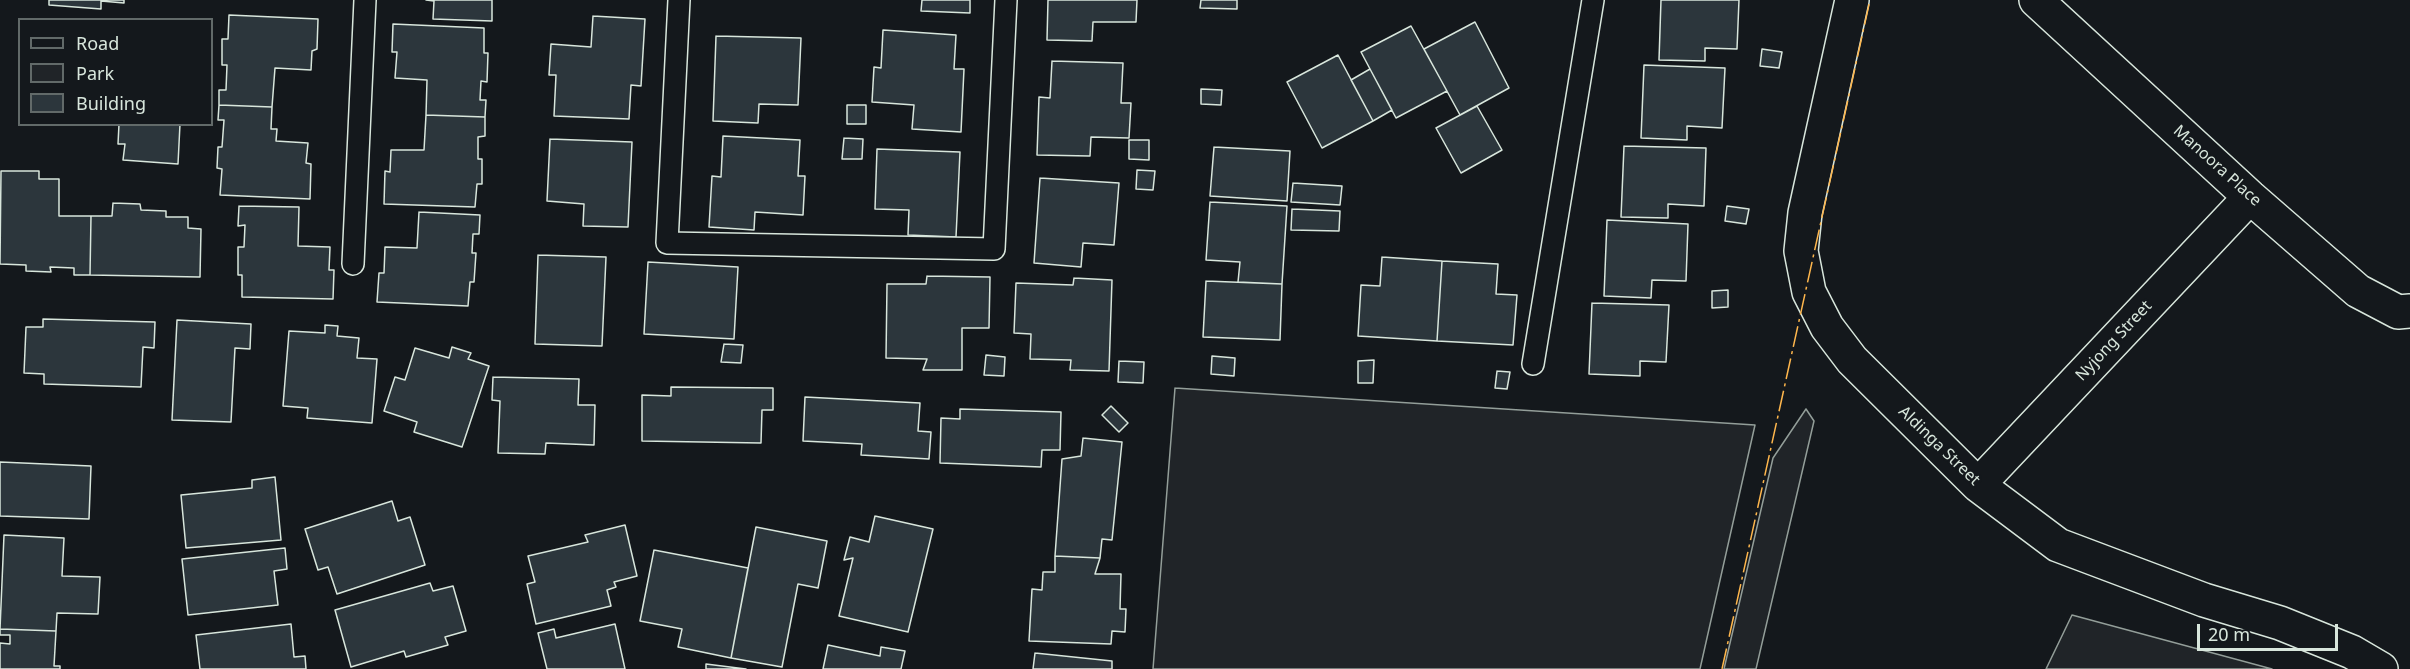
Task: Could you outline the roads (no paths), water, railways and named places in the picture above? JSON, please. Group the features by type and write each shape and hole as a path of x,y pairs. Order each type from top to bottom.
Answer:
{"street":[{"name":"Aldinga Street","path":"1852,0 1805,213 1801,251 1809,292 1827,327 1852,360 1978,485 2058,545 2204,600 2280,622 2352,652 2381,669"},
{"name":"Manoora Place","path":"2036,0 2250,197 2358,291 2398,312 2410,311"},
{"name":"Nyjong Street","path":"1978,485 2250,197"}],"lane":[{"path":"353,264 365,0"},
{"path":"679,0 667,243 994,249 1006,0"},
{"path":"1533,364 1593,0"}]}
